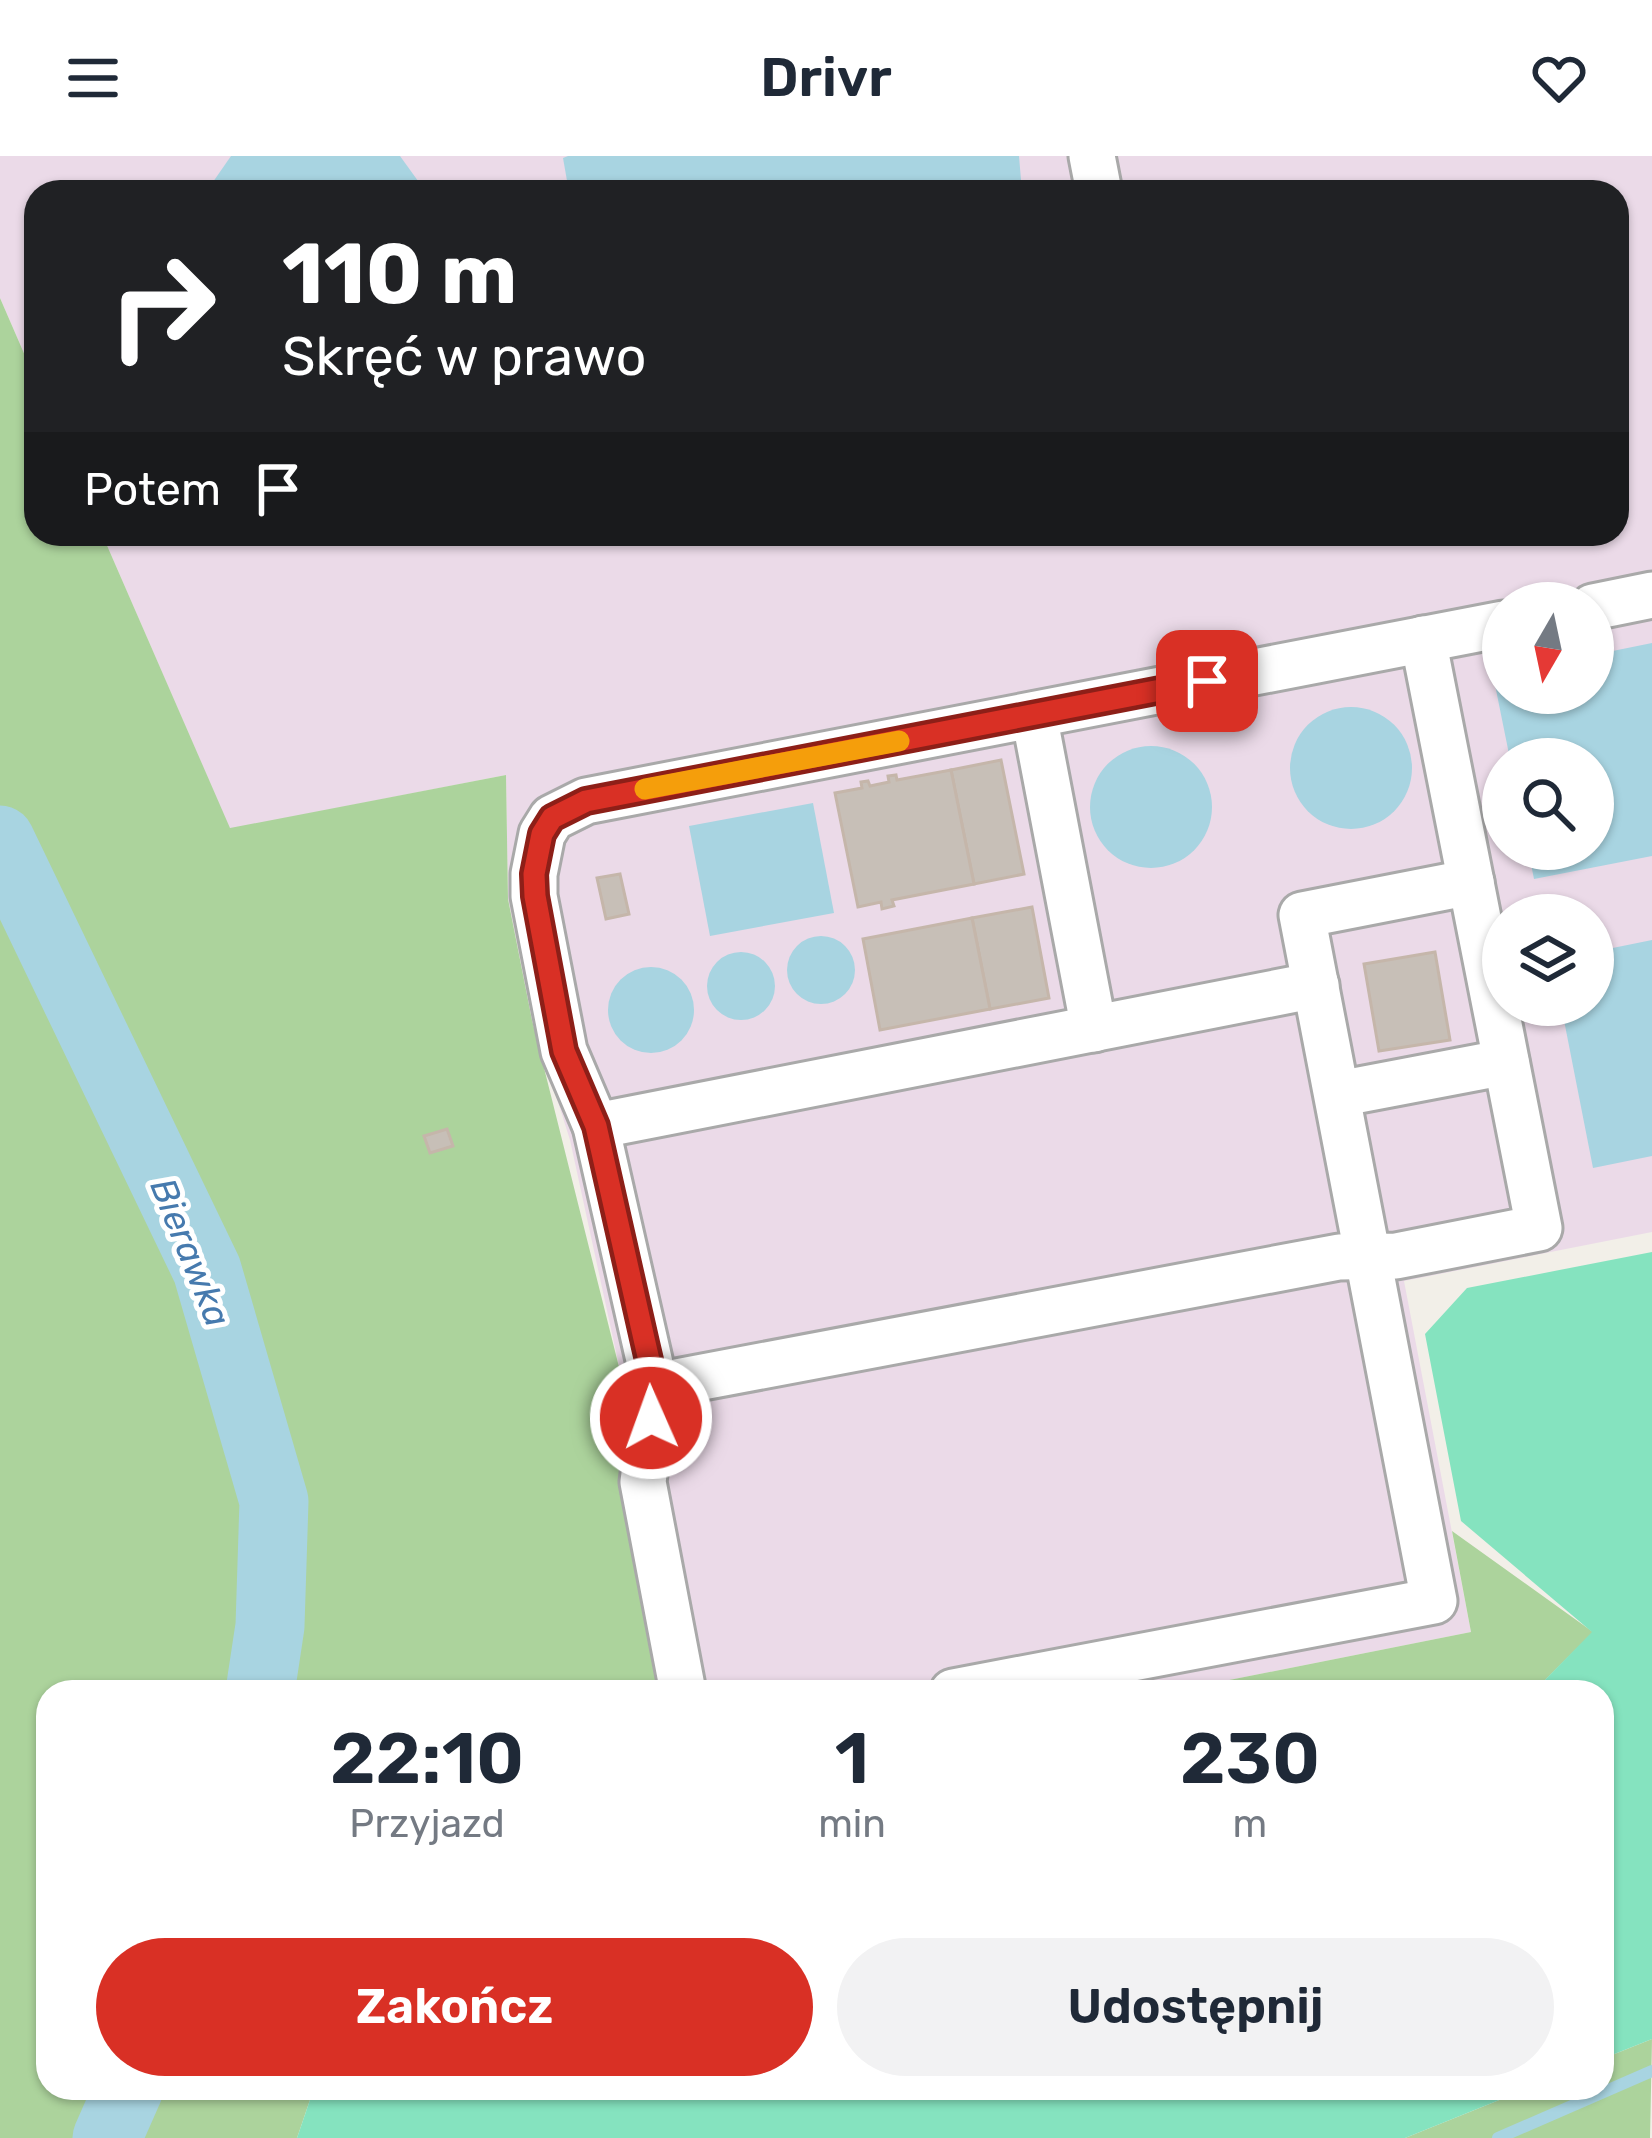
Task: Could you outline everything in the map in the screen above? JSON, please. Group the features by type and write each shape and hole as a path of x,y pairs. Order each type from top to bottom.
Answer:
{"lane":[{"path":"1614,603 1652,596"},
{"path":"681,1680 643,1482 655,1386 596,1126 564,1051 535,896 536,852 552,818 586,801 1482,628"},
{"path":"655,1386 1315,1262 1396,1256 1539,1228 1423,639"},
{"path":"1034,715 1094,1029"},
{"path":"1016,1680 1434,1601 1302,915 1471,882"},
{"path":"596,1126 1316,985"},
{"path":"1338,1094 1506,1062"}],"shaded area":[{"path":"0,156 1652,156 1652,1232 1404,1281 1471,1632 1229,1680 669,1680 626,1460 621,1375 570,1140 532,1020 508,899 506,775 230,829 107,546 1629,546 1629,180 24,180 24,353 0,298"}],"green space":[{"path":"0,298 24,353 24,546 107,546 230,828 506,775 508,899 532,1020 621,1375 626,1460 669,1680 36,1680 36,2100 310,2100 297,2138 0,2138"},
{"path":"1652,1252 1652,2039 1614,2054 1614,1680 1545,1680 1592,1632 1461,1521 1425,1334 1467,1288"},
{"path":"1452,1531 1593,1632 1545,1680 1229,1680 1471,1632"},
{"path":"1652,2039 1650,2138 1405,2138 1499,2100 1614,2100 1614,2054"},
{"path":"310,2100 1499,2100 1405,2138 297,2138"}],"water":[{"path":"231,156 400,156 417,180 214,180"},
{"path":"1019,156 1021,180 567,180 563,158"},
{"path":"1652,643 1652,856 1614,863 1614,738 1506,738 1501,714 1614,714 1614,651"},
{"path":"1351,707 1374,711 1394,725 1408,745 1412,768 1408,791 1394,811 1374,825 1351,829 1328,825 1308,811 1294,791 1290,768 1294,745 1308,725 1328,711"},
{"path":"1151,746 1174,751 1194,764 1207,784 1212,807 1207,830 1194,850 1174,863 1151,868 1128,863 1108,850 1095,830 1090,807 1095,784 1108,764 1128,751"},
{"path":"813,803 834,913 710,936 689,826"},
{"path":"1532,870 1580,870 1534,879"},
{"path":"821,936 845,946 855,970 845,994 821,1004 797,994 787,970 797,946"},
{"path":"1652,940 1652,1156 1593,1168 1565,1026 1614,1026 1614,948"},
{"path":"741,952 765,962 775,986 765,1010 741,1020 717,1010 707,986 717,962"},
{"path":"651,967 667,970 681,980 691,994 691,1026 681,1040 667,1050 651,1053 635,1050 621,1040 611,1026 608,1010 611,994 621,980 635,970"}],"building":[{"path":"1001,760 1024,874 974,884 951,770"},
{"path":"951,770 974,884 892,900 894,906 882,909 881,902 858,907 835,793 862,788 861,782 868,781 870,786 889,782 888,776 896,775 897,780"},
{"path":"620,874 629,914 606,919 597,878"},
{"path":"1032,907 1049,998 990,1009 972,918"},
{"path":"972,918 990,1009 880,1030 863,939"},
{"path":"1435,952 1450,1040 1379,1051 1364,964"},
{"path":"447,1129 453,1146 430,1153 424,1136"}],"waterway":[{"name":"Bierawka","path":"0,840 207,1270 274,1501 270,1626 262,1680"},
{"path":"1614,2088 1652,2071"},
{"name":"Bierawka","path":"107,2138 124,2100"},
{"path":"1498,2138 1585,2100"}],"slow traffic":[{"path":"645,789 899,741"}],"route":[{"path":"651,1418 655,1386 596,1126 564,1051 535,896 536,852 552,818 586,801 1207,681"}]}
